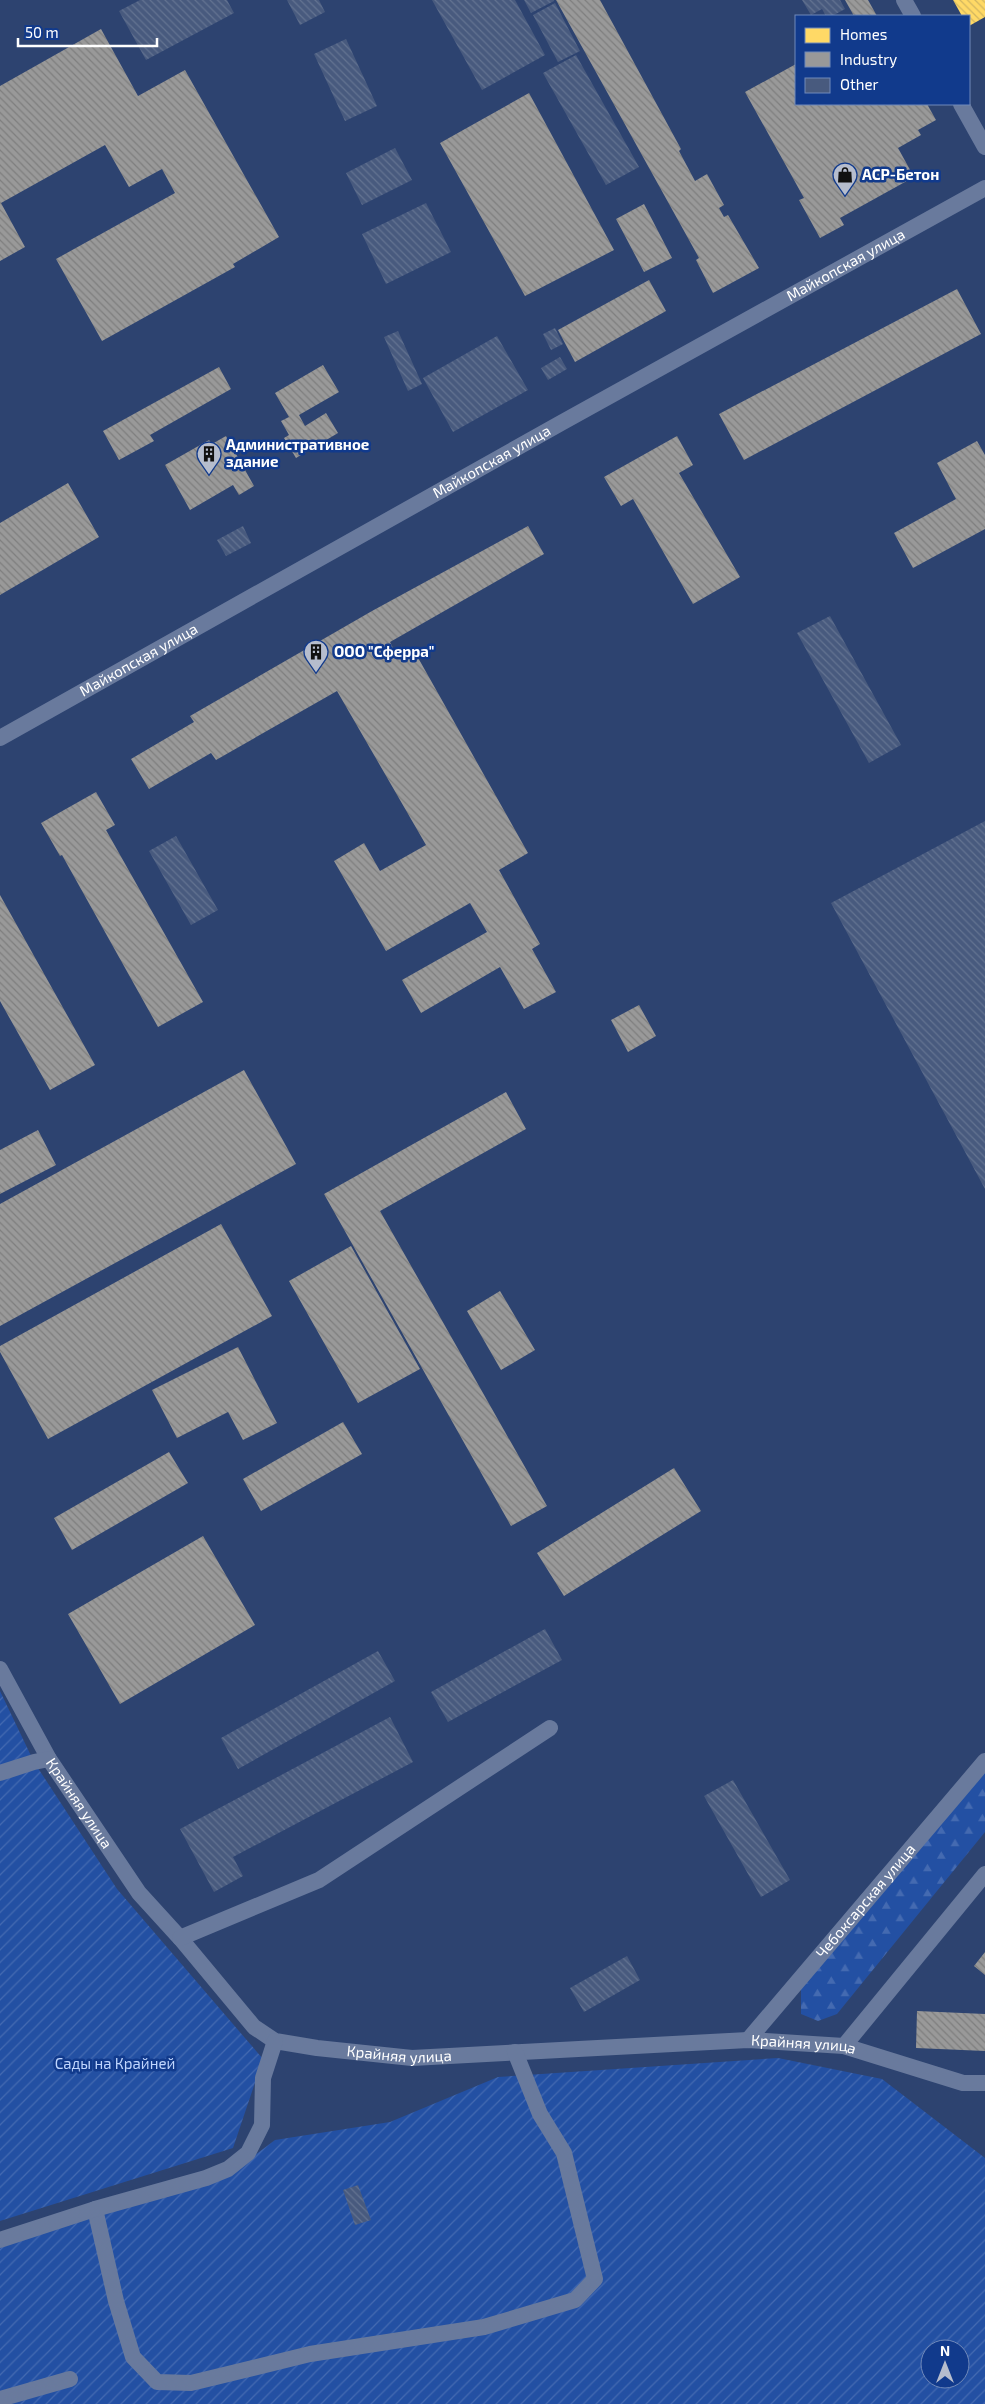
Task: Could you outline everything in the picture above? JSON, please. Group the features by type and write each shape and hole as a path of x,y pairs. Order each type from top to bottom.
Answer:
{"street":[{"path":"904,0 912,15"},
{"path":"962,105 985,148"},
{"name":"Майкопская улица","path":"0,738 569,418 985,188"},
{"name":"Крайняя улица","path":"0,1669 49,1759 139,1893 180,1938 254,2027 275,2041 317,2048 412,2058 748,2040 844,2046 963,2083 985,2083"},
{"path":"180,1938 319,1880 550,1728"},
{"path":"0,1774 49,1759"},
{"name":"Чебоксарская улица","path":"748,2040 985,1762"},
{"path":"844,2046 985,1874"},
{"path":"0,2240 95,2209 206,2178 228,2169 248,2153 262,2125 263,2078 275,2041"},
{"path":"95,2209 116,2301 133,2357 157,2382 191,2383 310,2354 484,2327 575,2300 595,2280 564,2153 540,2114 515,2052"},
{"path":"0,2400 70,2379"}],"green space":[{"name":"Сады на Крайней","path":"0,1691 34,1762 117,1889 263,2059 233,2148 0,2221"},
{"path":"985,1763 985,1832 837,2014 818,2021 801,2014 801,1989"},
{"path":"778,2058 882,2079 985,2158 985,2404 0,2404 0,2241 223,2179 275,2140 390,2122 498,2077"}],"building: Homes":[{"path":"953,0 985,0 985,17 970,25 970,15 961,15"}],"building: Industry":[{"path":"556,0 600,0 681,149 679,151 695,181 707,174 724,205 719,208 724,217 728,215 759,268 713,293 696,260 699,258"},
{"path":"845,0 868,0 876,15 853,15"},
{"path":"101,29 138,96 185,70 279,237 233,264 235,267 102,341 56,259 175,193 162,169 129,187 105,145 1,203 25,247 0,261 0,86"},
{"path":"795,65 795,105 928,105 936,120 918,130 921,135 898,148 914,177 840,218 844,225 820,238 799,200 804,198 745,92"},
{"path":"529,93 614,250 525,296 440,143"},
{"path":"644,204 672,258 644,272 616,219"},
{"path":"649,280 666,311 575,362 558,330"},
{"path":"957,289 981,334 744,460 719,414"},
{"path":"323,365 339,392 299,415 305,426 326,413 338,433 296,458 284,438 289,435 281,421 289,417 275,393"},
{"path":"219,367 231,389 150,435 154,441 119,460 103,431"},
{"name":"Административное здание","path":"226,436 254,486 239,495 233,485 190,510 165,465 209,440 212,444"},
{"path":"677,436 693,465 679,473 740,577 693,604 633,499 621,506 604,477"},
{"path":"977,441 985,455 985,529 913,568 894,533 956,499 937,463"},
{"path":"68,483 99,537 0,595 0,523"},
{"path":"528,526 544,554 390,642 397,656 412,647 528,853 499,870 540,944 532,949 556,992 524,1009 500,967 421,1013 402,980 487,932 470,903 386,951 334,861 364,843 380,871 426,845 337,691 216,760 211,753 149,789 131,759 194,722 190,716 372,611"},
{"path":"96,792 115,825 106,830 203,1002 158,1027 62,855 60,856 41,823"},
{"path":"0,895 95,1065 50,1090 0,1001"},
{"path":"639,1005 656,1036 628,1052 611,1020"},
{"path":"244,1070 296,1164 0,1326 0,1204"},
{"path":"506,1092 526,1129 380,1211 547,1506 511,1526 324,1194"},
{"path":"38,1130 56,1165 0,1194 0,1150"},
{"path":"221,1224 272,1316 48,1439 0,1352 0,1346"},
{"path":"351,1246 420,1369 358,1403 289,1281"},
{"path":"500,1291 535,1350 501,1370 467,1311"},
{"path":"238,1347 277,1423 243,1440 228,1412 177,1438 152,1390"},
{"path":"343,1422 362,1454 261,1511 243,1479"},
{"path":"169,1452 188,1483 72,1550 54,1518"},
{"path":"674,1468 701,1511 564,1596 537,1553"},
{"path":"203,1536 255,1625 120,1704 68,1614"},
{"path":"985,1952 985,1975 974,1966"},
{"path":"917,2011 985,2014 985,2051 916,2048"}],"building: Other":[{"path":"140,0 227,0 234,13 146,60 119,11"},
{"path":"287,0 319,0 325,12 300,25"},
{"path":"432,0 515,0 545,55 482,90"},
{"path":"524,0 554,0 554,1 531,13"},
{"path":"802,0 840,0 845,9 834,15 825,15 822,9 811,15"},
{"path":"555,3 580,51 558,62 533,15"},
{"path":"346,39 377,106 345,121 314,54"},
{"path":"576,55 639,167 606,185 543,73"},
{"path":"395,148 412,180 362,205 346,173"},
{"path":"426,203 451,252 386,284 362,234"},
{"path":"555,328 563,344 551,350 543,334"},
{"path":"398,331 422,384 408,391 384,337"},
{"path":"497,336 528,390 453,432 423,378"},
{"path":"560,357 567,369 548,380 541,368"},
{"path":"243,526 251,543 226,556 217,540"},
{"path":"830,616 901,745 869,763 797,633"},
{"path":"985,821 985,1189 831,903"},
{"path":"176,836 218,910 191,925 149,851"},
{"path":"545,1629 562,1660 448,1722 431,1692"},
{"path":"378,1651 395,1681 238,1769 221,1738"},
{"path":"390,1717 413,1762 233,1857 243,1876 214,1892 180,1829"},
{"path":"733,1780 790,1880 761,1897 704,1796"},
{"path":"627,1956 640,1980 584,2012 570,1988"},
{"path":"358,2185 371,2220 355,2225 343,2190"}],"place":[{"name":"АСР-Бетон","path":"845,196"},
{"name":"Административное здание","path":"209,475"},
{"name":"ООО \"Сферра\"","path":"316,673"}]}
